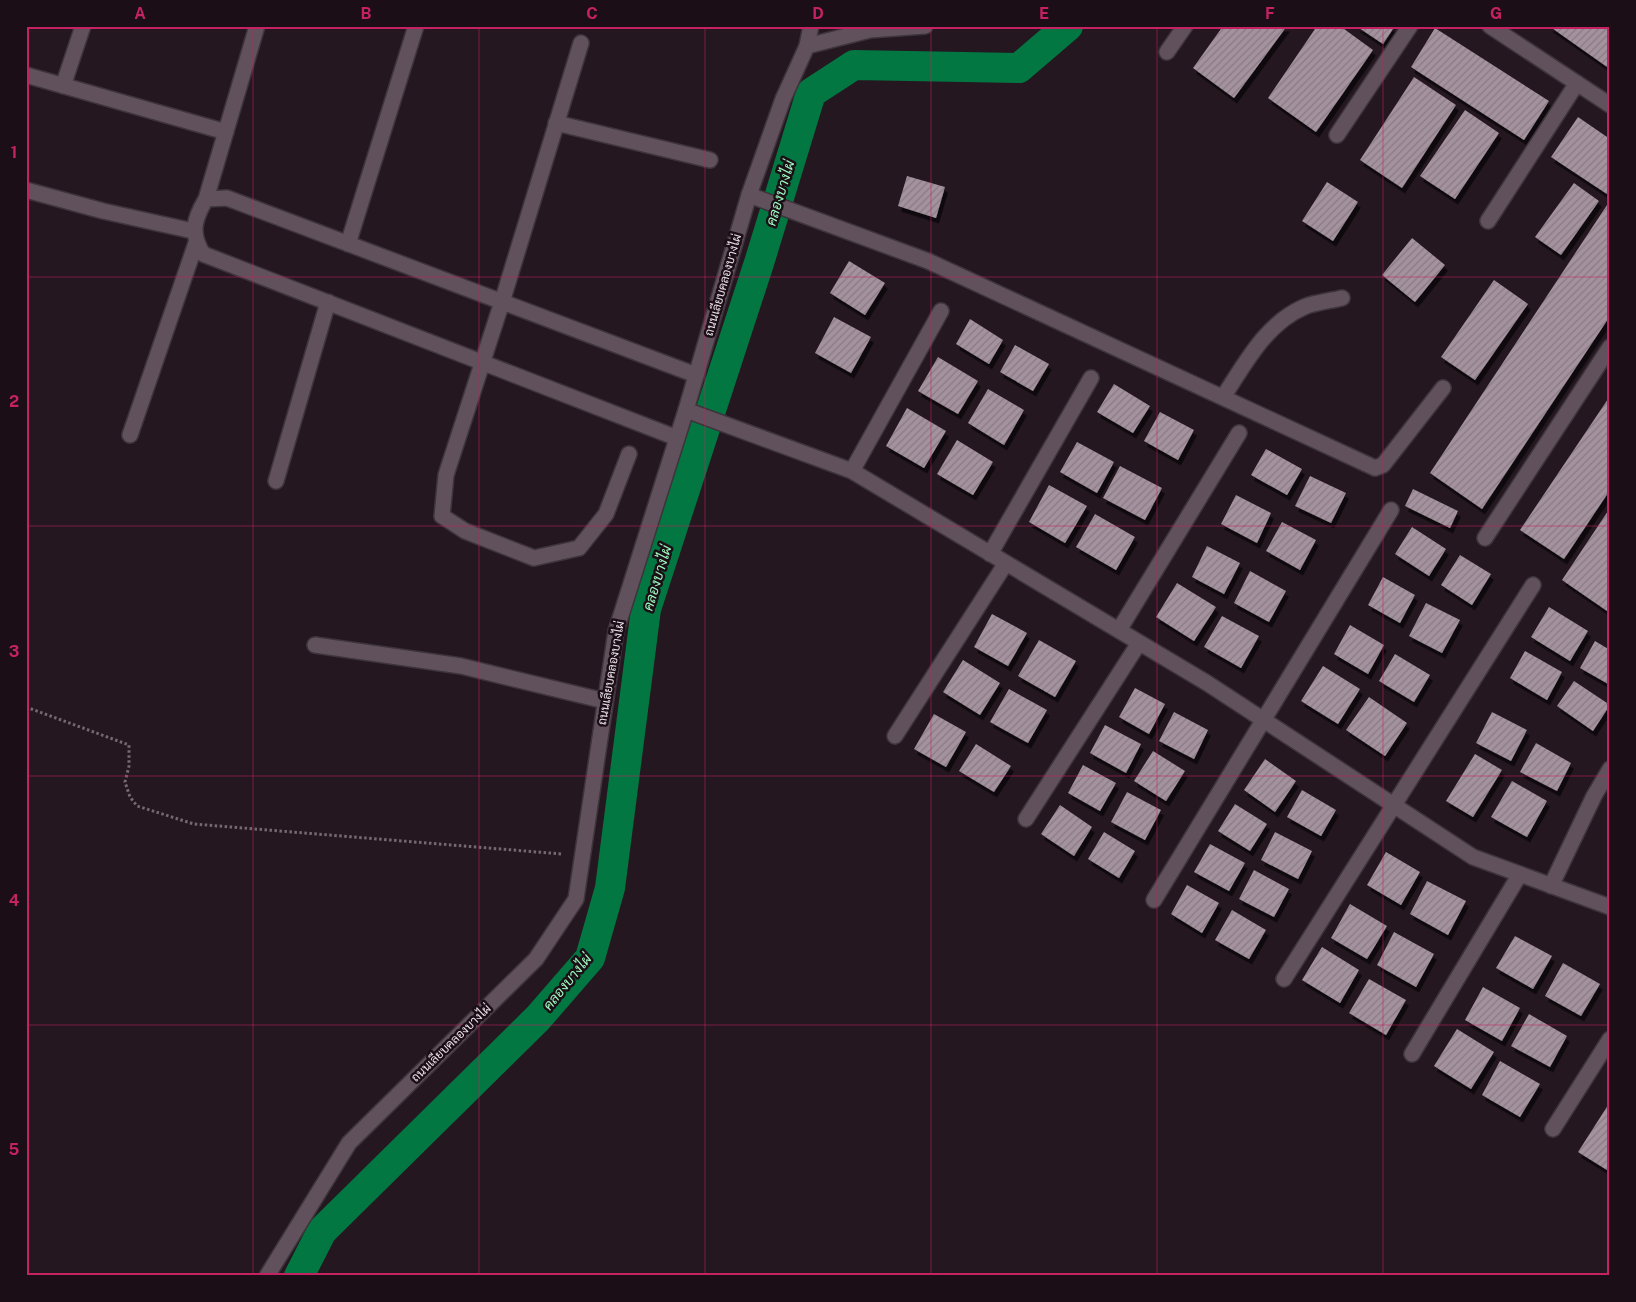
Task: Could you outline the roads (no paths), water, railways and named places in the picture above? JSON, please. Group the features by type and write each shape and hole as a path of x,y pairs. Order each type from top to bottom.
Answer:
{"street":[{"path":"63,86 83,26"},
{"path":"130,435 194,237 197,214 206,200 257,26"},
{"path":"348,244 416,26"},
{"name":"ถนนเลียบคลองบางไผ่","path":"267,1276 349,1143 536,959 576,899 616,631 686,410 749,195 783,99 806,46 811,26"},
{"path":"806,46 870,30 925,26"},
{"path":"1167,52 1185,26"},
{"path":"1337,135 1410,26"},
{"path":"1490,26 1610,105"},
{"path":"581,43 502,302 446,475 442,516 465,532 534,558 579,548 606,514 629,454"},
{"path":"26,75 226,132"},
{"path":"1488,221 1577,83"},
{"path":"556,123 710,160"},
{"path":"26,190 194,237 202,254 482,362 542,388 677,438"},
{"path":"749,195 928,261 1375,468 1383,465 1443,388"},
{"path":"206,200 227,198 696,375"},
{"path":"1223,398 1257,345 1285,317 1306,306 1342,298"},
{"path":"276,482 328,302"},
{"path":"852,471 941,311"},
{"path":"1485,538 1610,348"},
{"path":"990,554 1091,378"},
{"path":"686,410 852,471 1139,642 1264,720 1474,857 1610,907"},
{"path":"1119,630 1239,433"},
{"path":"1154,900 1391,510"},
{"path":"895,736 1006,563"},
{"path":"1284,979 1533,585"},
{"path":"1026,819 1139,642"},
{"path":"315,645 462,666 605,701"},
{"path":"1551,886 1594,796 1610,769"},
{"path":"1412,1054 1520,874"},
{"path":"1553,1129 1610,1039"}],"waterway":[{"name":"คลองบางไผ่","path":"299,1276 322,1231 538,1018 590,958 610,888 646,609 759,263 811,93 854,65 1019,68 1068,26"}]}
